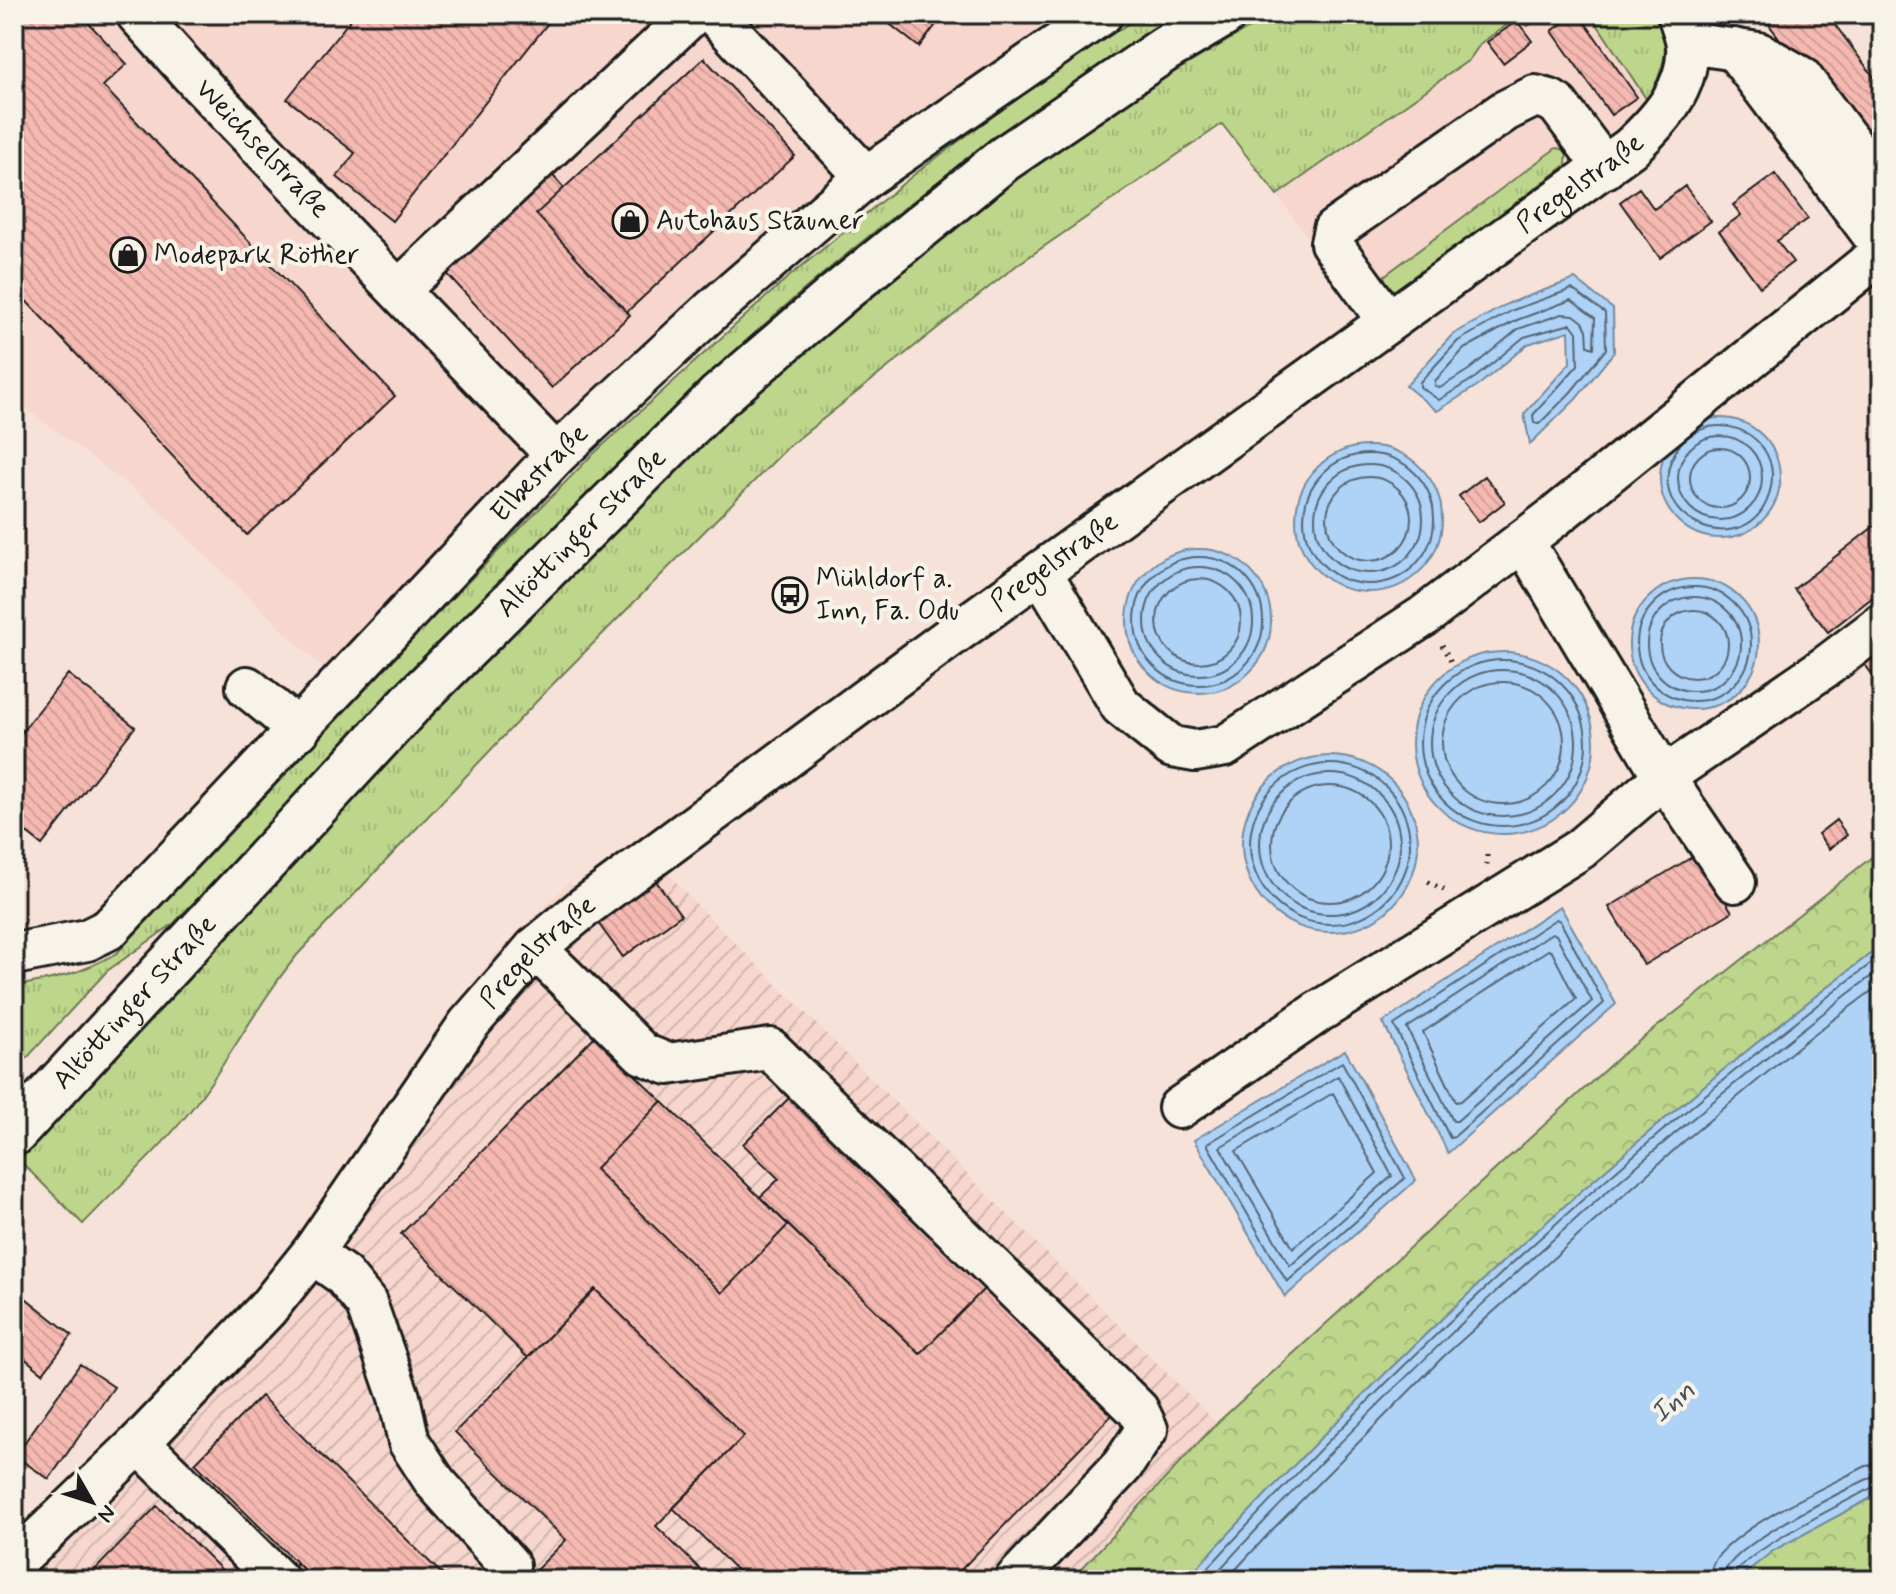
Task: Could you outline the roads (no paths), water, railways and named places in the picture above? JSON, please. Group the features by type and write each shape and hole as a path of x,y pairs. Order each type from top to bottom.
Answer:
{"main road":[{"name":"Altöttinger Straße","path":"14,1133 415,699 718,397 838,294 1004,159 1165,49 1224,14"}],"street":[{"name":"Weichselstraße","path":"137,14 201,85 556,455"},
{"path":"400,289 693,14"},
{"path":"714,14 866,177"},
{"name":"Elbestraße","path":"14,954 87,940 109,929 556,455 711,311 866,177 1102,14"},
{"name":"Pregelstraße","path":"14,1563 139,1443 267,1309 312,1253 468,1025 535,948 586,906 1041,572 1605,168 1653,127 1669,105 1686,65 1682,29 1734,49 1759,53 1801,77 1882,185"},
{"path":"1041,572 1121,706 1172,747 1195,751 1225,746 1424,616 1523,541 1882,249 1734,49"},
{"path":"1388,321 1331,243 1334,230 1505,111 1535,96 1558,105 1605,168"},
{"path":"1523,541 1664,777 1735,882"},
{"path":"1179,1108 1318,1012 1580,849 1664,777 1828,665 1882,624"},
{"path":"247,687 299,730"},
{"path":"535,948 643,1054 668,1064 770,1049 1138,1410 1147,1429 1122,1466 1015,1580"},
{"path":"312,1253 343,1275 366,1303 399,1397 409,1442 435,1482 509,1565"},
{"path":"139,1443 278,1580"}],"water":[{"path":"1575,279 1613,309 1614,352 1576,399 1530,444 1524,414 1570,363 1569,331 1528,344 1480,384 1437,411 1406,386 1452,335 1509,303"},
{"path":"1720,418 1743,423 1762,436 1775,455 1780,478 1775,501 1762,520 1743,533 1720,538 1697,533 1678,520 1665,501 1660,478 1665,455 1678,436 1697,423"},
{"path":"1369,446 1397,452 1420,468 1436,491 1442,519 1436,547 1420,570 1397,586 1369,592 1341,586 1318,570 1302,547 1296,519 1302,491 1318,468 1341,452"},
{"path":"1199,549 1227,555 1250,570 1265,593 1271,621 1265,649 1250,672 1227,687 1199,693 1171,687 1148,672 1133,649 1127,621 1133,593 1148,570 1171,555"},
{"path":"1694,579 1719,584 1740,598 1754,619 1759,644 1754,669 1740,690 1719,704 1694,709 1669,704 1648,690 1634,669 1629,644 1634,619 1648,598 1669,584"},
{"path":"1503,652 1538,659 1567,679 1587,708 1594,743 1587,778 1567,807 1538,827 1503,834 1468,827 1439,807 1419,778 1412,743 1419,708 1439,679 1468,659"},
{"path":"1330,756 1364,763 1392,782 1411,810 1418,844 1411,878 1392,906 1364,925 1330,932 1296,925 1268,906 1249,878 1242,844 1249,810 1268,782 1296,763"},
{"path":"1560,906 1616,1004 1448,1153 1383,1022"},
{"name":"Inn","path":"1882,945 1882,1492 1774,1550 1736,1580 1186,1580 1349,1410 1519,1247 1697,1092"},
{"path":"1345,1050 1416,1180 1285,1297 1194,1140"}],"place":[{"name":"Autohaus Stauner","path":"630,221"},
{"name":"Modepark Röther","path":"128,255"},
{"name":"Mühldorf a. Inn, Fa. Odu","path":"790,595"}]}
